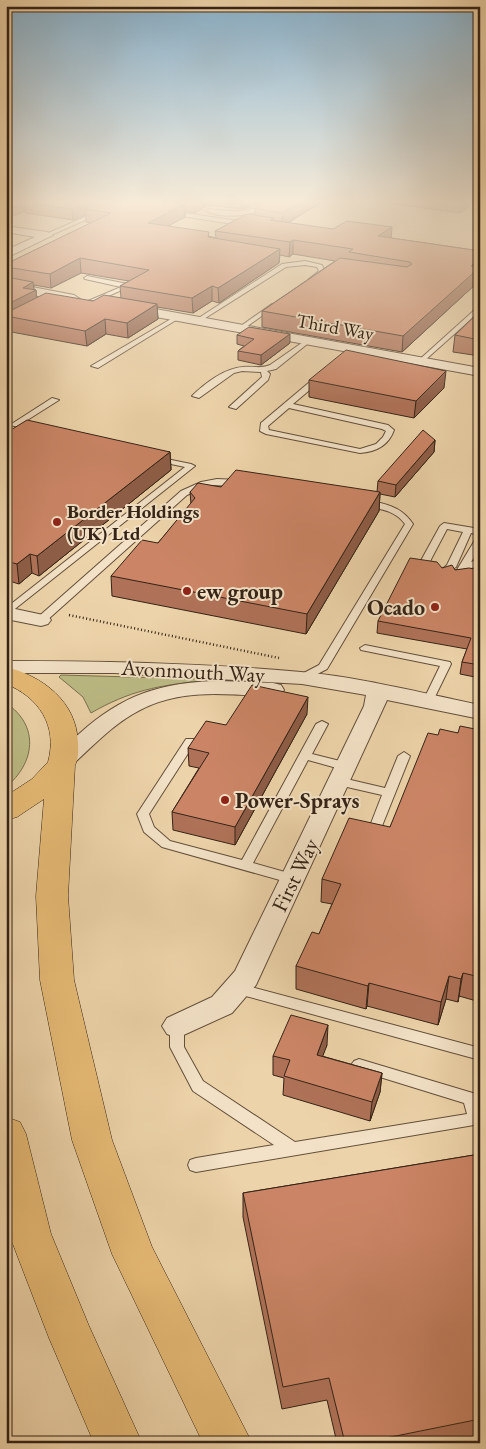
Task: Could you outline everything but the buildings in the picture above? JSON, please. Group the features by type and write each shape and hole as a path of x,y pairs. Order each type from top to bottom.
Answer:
{"highway":[{"path":"6,675 36,689 60,715 64,733 52,896 57,980 92,1140 133,1254 228,1443"},
{"path":"6,810 40,786 62,763"},
{"path":"6,1134 30,1234 71,1338 118,1443"}],"street":[{"name":"Third Way","path":"6,286 308,341 350,354 421,361 480,372"},
{"path":"6,613 42,620"},
{"name":"Avonmouth Way","path":"6,667 114,667 302,678 338,683 480,712"},
{"name":"Avonmouth Way","path":"62,763 117,714 145,699 166,693 220,688 343,695 378,692"},
{"name":"First Way","path":"176,1026 222,1005 246,977 375,706 378,692"}],"lane":[{"path":"198,321 278,269"},
{"path":"303,285 322,272 321,269"},
{"path":"88,278 128,286 90,302"},
{"path":"47,304 62,296"},
{"path":"240,329 279,302"},
{"path":"421,361 480,307"},
{"path":"95,366 178,317"},
{"path":"196,396 228,373 238,370 273,368 308,341"},
{"path":"287,405 385,427 390,430 389,435 373,449 360,451 266,432 263,429 264,425 287,405 332,368"},
{"path":"233,407 265,378 266,374 263,370"},
{"path":"42,432 14,425 55,400"},
{"path":"6,613 191,466 145,456"},
{"path":"42,620 184,493 196,486 212,481 252,485"},
{"path":"302,678 323,667 409,524 403,514 392,508 355,501"},
{"path":"468,530 451,567 444,573 423,566 444,526 468,530 480,532"},
{"path":"480,540 457,578 480,570"},
{"path":"464,568 480,562"},
{"path":"366,648 446,664 428,701"},
{"path":"245,866 322,724"},
{"path":"190,741 143,814 148,829 166,844 294,879"},
{"path":"305,756 341,774 389,793"},
{"path":"372,836 404,756"},
{"path":"236,988 480,1054"},
{"path":"176,1026 177,1047 198,1086 294,1150"},
{"path":"196,1165 478,1119 470,1099 359,1065"}],"path":[{"path":"62,621 68,614 323,667"}],"shaded area":[{"path":"61,675 203,679 203,681 145,690 118,699 91,713 83,697 59,677"},
{"path":"6,703 17,712 24,722 29,733 30,745 23,767 6,787"}],"place":[{"name":"Border Holdings (UK) Ltd","path":"57,522"},
{"name":"ew group","path":"187,591"},
{"name":"Ocado","path":"435,607"},
{"name":"Power-Sprays","path":"225,800"}]}
